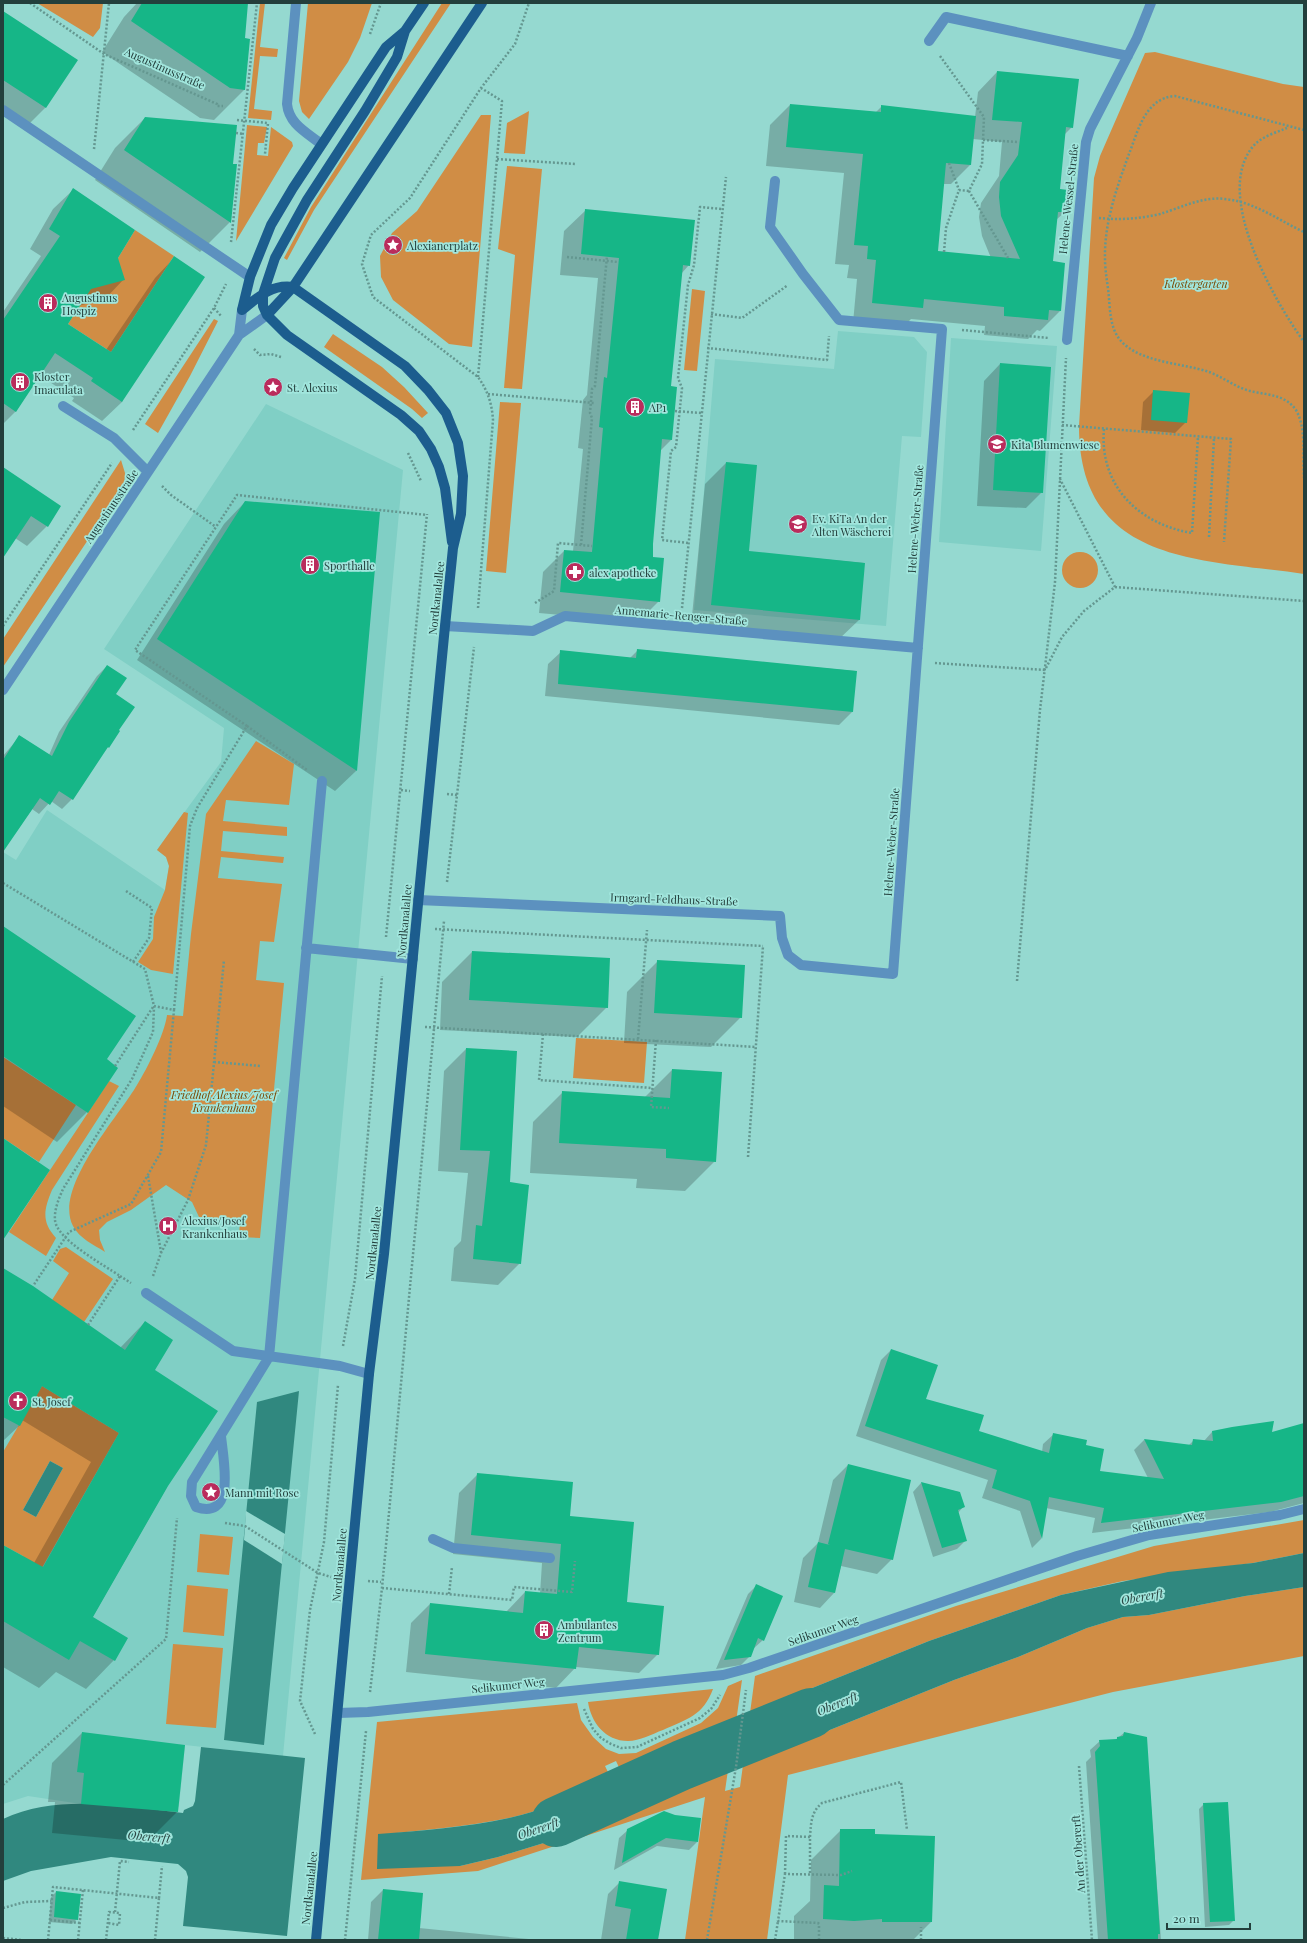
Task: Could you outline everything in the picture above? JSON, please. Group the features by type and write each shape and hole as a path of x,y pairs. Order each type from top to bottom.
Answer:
{"main road":[{"path":"242,310 250,277 271,225 321,144 386,47 405,31 424,3"},
{"path":"405,31 397,58 365,111 307,200 275,258 263,294 264,306 267,315 293,287 482,3"},
{"path":"242,310 263,294 283,286 293,287"},
{"name":"Nordkanalallee","path":"293,287 406,366 428,390 446,413 458,443 463,476 461,514 453,548 384,1254 369,1374 316,1940"},
{"name":"Nordkanalallee","path":"267,315 287,335 401,415 418,431 431,449 439,467 445,488 453,548"}],"street":[{"path":"296,3 287,104 288,114 292,121 321,144"},
{"name":"Helene-Wessel-Straße","path":"1067,340 1086,142 1090,129 1128,56 1151,3"},
{"path":"929,41 946,17 1128,56"},
{"path":"3,110 250,277"},
{"path":"775,181 770,227 803,274 839,320 942,329"},
{"name":"Augustinusstraße","path":"239,335 242,310"},
{"name":"Augustinusstraße","path":"3,690 239,335 267,315"},
{"name":"Helene-Weber-Straße","path":"893,974 942,329"},
{"path":"63,406 114,438 148,472"},
{"name":"Annemarie-Renger-Straße","path":"445,626 533,631 565,616 918,648"},
{"path":"221,1436 225,1482 224,1498 216,1507 205,1510 196,1507 191,1496 192,1482 269,1357 322,781"},
{"name":"Irmgard-Feldhaus-Straße","path":"418,900 780,916 782,938 788,955 802,965 893,974"},
{"path":"306,948 413,958"},
{"path":"146,1293 233,1350 269,1357 340,1366 369,1374"},
{"name":"Selikumer Weg","path":"338,1713 368,1712 723,1675 749,1668 1077,1556 1149,1535 1304,1510"},
{"path":"433,1539 453,1548 550,1558"}],"path":[{"name":"Augustinusstraße","path":"30,3 104,54 217,104 217,106 223,106"},
{"path":"91,169 109,3"},
{"path":"222,258 232,240 244,134 256,3"},
{"path":"345,1940 382,1588 444,930 445,902 476,628 493,420 488,394 478,377 373,296 362,264 372,235 410,198 481,88 515,44 529,3"},
{"path":"929,41 984,117 982,164 969,191"},
{"path":"478,377 502,101 481,88"},
{"path":"1304,130 1175,96 1160,100 1150,109 1137,134 1119,181 1105,248 1107,283 1113,325 1122,341 1142,354 1202,370 1250,391 1287,400 1295,409 1301,420 1304,431 1304,478"},
{"path":"237,120 268,123 265,154"},
{"path":"1288,127 1267,136 1251,149 1241,174 1240,202 1253,251 1278,299 1304,342"},
{"path":"236,133 244,134"},
{"path":"983,140 1020,142"},
{"path":"497,159 575,164"},
{"path":"944,252 946,228 959,190 949,163"},
{"path":"680,626 726,177"},
{"path":"959,190 969,191"},
{"path":"969,191 1008,258"},
{"path":"1078,217 1110,219 1144,217 1216,198 1240,202 1266,211 1304,232"},
{"path":"688,543 662,540 670,452 676,447 682,388 678,378 688,285 694,265 700,207 722,209"},
{"path":"567,256 618,262"},
{"path":"581,545 592,418 590,412 592,403 592,389 595,386 607,256"},
{"path":"711,314 742,318 803,274"},
{"path":"3,626 214,308"},
{"path":"708,348 827,360 830,326 839,320"},
{"path":"942,329 1067,340 1055,582 1045,670 1017,980"},
{"path":"488,394 592,403"},
{"path":"675,411 701,413"},
{"path":"1062,425 1231,439 1224,542"},
{"path":"1104,429 1104,456 1113,482 1120,492 1129,502 1148,516 1170,528 1192,533 1198,437"},
{"path":"1209,537 1214,438"},
{"path":"407,451 423,486"},
{"path":"148,472 171,495 216,526"},
{"path":"1060,477 1115,587"},
{"path":"322,781 247,726 135,650 237,495 427,515"},
{"path":"419,604 427,510"},
{"path":"535,603 554,591 558,543 592,546"},
{"path":"1045,670 1062,637 1075,621 1084,611 1115,587 1304,601"},
{"path":"916,662 1045,670"},
{"path":"33,1286 69,1232 131,1204 161,1152 190,826 196,808 247,726"},
{"path":"3,883 145,969 154,1006 153,1032 140,1063 63,1190 58,1203 55,1220 59,1233 120,1276 88,1325"},
{"path":"126,891 152,908 149,938 133,962"},
{"path":"638,1039 649,910"},
{"path":"748,1157 766,915"},
{"path":"416,928 763,946"},
{"path":"146,1293 161,1253 188,1200 206,1145 224,960"},
{"path":"154,1006 174,1010"},
{"path":"115,1066 154,1006"},
{"path":"406,1027 656,1040 756,1047"},
{"path":"543,1034 539,1080 652,1088"},
{"path":"656,1040 651,1107 669,1108"},
{"path":"214,1062 261,1066"},
{"path":"148,1176 161,1253"},
{"path":"315,1734 300,1701 310,1610 324,1542 340,1366 348,1314"},
{"path":"3,1785 166,1639 177,1518"},
{"path":"245,1526 283,1550"},
{"path":"449,1594 453,1548"},
{"path":"382,1588 512,1600 514,1587 572,1592 575,1561"},
{"path":"707,1940 736,1767 749,1668"},
{"path":"581,1689 584,1713 601,1738 620,1748 637,1747 700,1718 711,1709 720,1694 723,1675"},
{"name":"An der Obererft","path":"1079,1766 1092,1940"},
{"path":"810,1874 811,1820 816,1807 822,1803 901,1782 907,1830"},
{"path":"775,1940 785,1874 786,1836 810,1837"},
{"path":"115,1912 120,1861 129,1862"},
{"path":"155,1940 162,1866"},
{"path":"785,1874 841,1875 852,1871"},
{"path":"48,1940 53,1887 159,1898"},
{"path":"78,1940 83,1890"},
{"path":"3,1908 25,1902 52,1901"},
{"path":"106,1940 109,1912 120,1913 119,1925 108,1923"},
{"path":"50,1920 80,1923"},
{"path":"778,1921 818,1923 819,1940"},
{"path":"920,1940 921,1927"},
{"path":"3,1938 22,1940"}],"shaded area":[{"name":"Ev. KiTa An der Alten Wäscherei","path":"838,331 914,337 927,352 921,437 902,436 886,626 694,610 715,359 834,369"},
{"name":"Kita Blumenwiese","path":"951,338 1057,346 1041,551 939,542"},
{"name":"Alexius/Josef Krankenhaus","path":"266,404 403,470 283,1756 185,1745 179,1806 174,1812 81,1804 28,1796 3,1804 3,852 16,860 47,810 165,890 169,866 166,857 157,850 221,762 224,728 104,649"}],"green space":[{"path":"37,3 103,3 100,28 93,37"},
{"path":"260,3 265,3 260,47 278,49 277,57 260,56 254,109 272,111 271,120 248,118"},
{"path":"308,3 372,3 360,38 348,62 309,119 302,112 299,101"},
{"path":"442,3 451,3 314,210 287,260 284,258 311,207"},
{"name":"Klostergarten","path":"1155,52 1283,84 1304,87 1304,574 1226,564 1188,557 1153,546 1123,530 1100,506 1084,472 1079,426 1094,178 1100,156 1145,53"},
{"path":"529,111 525,154 504,153 507,123"},
{"path":"481,115 491,115 472,347 449,344 393,300 381,277 380,256 392,233 417,211"},
{"path":"247,125 267,127 264,143 258,143 257,155 268,156 271,127 292,142 293,146 236,241"},
{"path":"507,166 542,169 522,389 504,388 515,255 498,249"},
{"path":"135,230 174,256 111,352 68,324 95,282 118,258"},
{"path":"692,289 705,291 697,371 684,370"},
{"path":"214,319 218,321 190,376 158,433 145,424"},
{"path":"333,334 382,367 404,387 428,413 422,418 412,409 324,347"},
{"path":"500,402 521,403 506,573 486,571"},
{"path":"121,460 125,473 124,486 3,667 3,639"},
{"path":"1084,552 1093,557 1097,563 1097,577 1093,583 1084,588 1076,588 1067,583 1063,577 1062,566 1067,557 1073,553"},
{"name":"Friedhof Alexius/Josef Krankenhaus","path":"256,741 294,764 289,805 226,800 223,821 287,827 287,836 223,831 221,851 284,857 283,863 221,857 218,878 282,884 274,942 260,941 256,980 284,983 260,1238 239,1237 240,1220 199,1217 192,1202 166,1185 131,1210 107,1222 99,1230 100,1240 105,1252 83,1238 73,1226 69,1210 72,1192 91,1153 146,1070 163,1031 167,1015 183,1016 191,934 206,814"},
{"path":"184,812 188,813 173,974 151,970 138,962 153,939 154,917 165,890 169,866 166,857 157,850"},
{"path":"576,1038 647,1042 644,1083 573,1078"},
{"path":"3,1057 76,1105 39,1162 3,1138"},
{"path":"109,1081 119,1086 49,1197 45,1215 46,1221 51,1232 56,1238 46,1256 9,1232"},
{"path":"66,1247 113,1279 84,1322 52,1300 69,1273 53,1261 60,1249"},
{"path":"42,1386 119,1433 31,1587 23,1556 3,1545 3,1452","holes":["50,1461 63,1468 36,1517 23,1510"]},
{"path":"1304,1520 1304,1553 1253,1563 1123,1581 1061,1595 929,1641 750,1713 755,1676 956,1606 1154,1546"},
{"path":"200,1534 233,1537 229,1575 197,1572"},
{"path":"187,1585 228,1589 224,1636 183,1632"},
{"path":"1304,1587 1304,1656 1113,1692 788,1775 767,1940 685,1940 705,1797 478,1871 361,1880 377,1722 577,1703 581,1720 593,1737 606,1749 619,1754 636,1753 701,1723 718,1708 728,1686 742,1680 736,1722 623,1776 616,1761 605,1766 612,1780 587,1792 548,1807 509,1818 460,1826 378,1835 460,1866 498,1857 547,1842 593,1825 626,1810 629,1815 639,1810 637,1805 728,1770 725,1791 740,1787 743,1765 954,1680 1018,1657 1087,1628 1123,1617 1149,1615 1245,1596"},
{"path":"173,1644 223,1648 216,1728 166,1724"},
{"path":"713,1689 704,1705 693,1716 663,1730 632,1741 612,1738 600,1729 592,1717 588,1702"}],"water":[{"path":"299,1391 264,1745 224,1740 257,1402"},
{"path":"50,1461 63,1468 36,1517 23,1510"},
{"path":"1304,1553 1304,1587 1245,1596 1149,1615 1123,1617 1087,1628 1018,1657 954,1680 743,1765 750,1713 929,1641 1061,1595 1168,1572 1253,1563"},
{"path":"736,1722 728,1770 637,1805 623,1776"},
{"path":"201,1747 305,1758 287,1936 183,1926 188,1877 186,1871 178,1864 111,1857 31,1871 3,1881 3,1819 24,1811 46,1806 69,1804 115,1805 183,1813 184,1810 193,1806 195,1801"},
{"path":"612,1780 626,1810 593,1825 547,1842 498,1857 460,1866 377,1869 378,1834 444,1828 509,1818 561,1802"}],"pier":[{"path":"246,1511 285,1534 282,1564 244,1540"}],"building":[{"path":"142,3 248,3 245,38 250,39 245,90 230,88 131,21"},
{"path":"3,11 78,60 46,108 3,80"},
{"path":"997,71 1079,79 1073,128 1066,127 1060,189 1068,190 1066,212 1058,212 1053,261 1065,263 1061,311 1049,310 1048,320 1004,316 1004,307 924,299 923,308 872,303 876,260 867,259 868,246 854,245 863,154 786,147 790,104 881,112 881,105 976,116 971,165 946,163 938,251 1020,259 1001,216 999,197 1000,182 1018,155 1022,122 992,120"},
{"path":"145,117 237,125 233,164 237,164 231,223 124,150"},
{"name":"Augustinus Hospiz","path":"73,188 135,230 118,258 125,280 91,289 68,324 111,352 174,256 205,277 122,402 91,381 93,378 55,353 16,412 3,403 3,320 60,236 49,229"},
{"name":"AP1","path":"585,209 695,220 690,266 683,265 671,386 677,387 672,440 662,439 653,544 653,557 664,558 660,602 560,592 564,550 592,552 603,428 599,427 604,377 607,378 619,258 581,254"},
{"path":"1000,363 1051,367 1043,493 993,490"},
{"path":"1153,390 1190,393 1187,423 1151,420"},
{"path":"726,462 757,465 749,551 865,563 860,620 711,605"},
{"path":"3,467 61,506 48,527 31,516 3,558"},
{"path":"245,501 380,512 357,771 157,639"},
{"path":"637,649 857,671 853,712 558,684 560,650 636,658"},
{"path":"107,665 127,678 116,694 135,707 73,800 59,791 50,805 40,798 3,852 3,760 19,735 52,756 69,722"},
{"path":"3,926 136,1016 107,1059 118,1068 88,1113 3,1056"},
{"path":"472,951 610,958 608,1008 469,1000"},
{"path":"657,960 745,965 742,1018 654,1013"},
{"path":"466,1048 517,1051 510,1182 529,1185 521,1264 473,1259 476,1225 482,1226 490,1151 460,1150"},
{"path":"672,1069 722,1072 716,1162 666,1158 666,1149 559,1143 562,1091 670,1098"},
{"path":"3,1138 50,1170 3,1240"},
{"path":"3,1268 33,1286 125,1350 145,1321 173,1340 155,1370 218,1411 168,1486 93,1617 128,1638 115,1661 80,1641 69,1660 3,1621 3,1545 43,1567 119,1433 42,1386 20,1426 3,1417"},
{"path":"891,1349 938,1365 926,1399 984,1415 979,1431 1049,1453 1053,1433 1087,1440 1086,1445 1104,1449 1100,1471 1164,1479 1144,1439 1192,1445 1193,1439 1213,1441 1212,1431 1232,1427 1274,1421 1272,1432 1304,1423 1304,1496 1281,1502 1101,1523 1104,1508 1049,1497 1042,1539 1030,1501 992,1488 997,1470 865,1426"},
{"path":"848,1464 911,1480 893,1560 845,1549 835,1593 808,1587 818,1542 830,1545 828,1544"},
{"path":"477,1473 573,1482 570,1516 634,1522 627,1602 664,1606 659,1655 579,1647 576,1669 425,1654 430,1603 523,1613 525,1591 557,1594 561,1544 471,1535"},
{"path":"921,1482 960,1492 965,1507 958,1510 967,1541 942,1548"},
{"path":"756,1584 783,1596 764,1641 758,1638 751,1657 724,1660"},
{"path":"82,1732 185,1745 178,1812 81,1804 84,1773 77,1772"},
{"path":"1124,1732 1147,1737 1160,1934 1158,1934 1158,1940 1108,1940 1095,1752 1100,1746 1099,1740 1117,1739 1117,1737 1123,1736"},
{"path":"1228,1802 1235,1921 1210,1922 1203,1803"},
{"path":"664,1811 675,1815 701,1818 698,1842 666,1838 622,1863 627,1829"},
{"path":"840,1829 875,1829 875,1834 935,1836 932,1922 882,1922 882,1919 854,1921 823,1919 824,1885 839,1886"},
{"path":"619,1881 667,1889 658,1940 626,1940 631,1909 615,1906"},
{"path":"383,1889 423,1893 419,1940 378,1940"},
{"path":"56,1891 81,1894 78,1920 54,1917"}],"waterway":[{"name":"Obererft","path":"556,1822 682,1765 811,1713"}],"place":[{"name":"Alexianerplatz","path":"393,245"},
{"name":"Augustinus Hospiz","path":"48,303"},
{"name":"Kloster Imaculata","path":"20,382"},
{"name":"St. Alexius","path":"273,387"},
{"name":"AP1","path":"635,407"},
{"name":"Kita Blumenwiese","path":"997,444"},
{"name":"Ev. KiTa An der Alten Wäscherei","path":"798,524"},
{"name":"Sporthalle","path":"310,565"},
{"name":"alex apotheke","path":"575,572"},
{"name":"Alexius/Josef Krankenhaus","path":"168,1226"},
{"name":"St. Josef","path":"18,1401"},
{"name":"Mann mit Rose","path":"211,1492"},
{"name":"Ambulantes Zentrum","path":"544,1630"}]}
